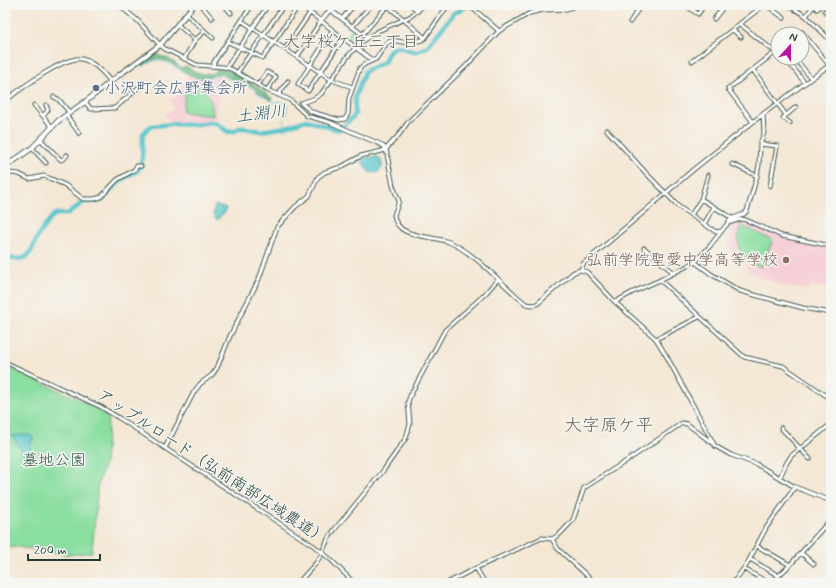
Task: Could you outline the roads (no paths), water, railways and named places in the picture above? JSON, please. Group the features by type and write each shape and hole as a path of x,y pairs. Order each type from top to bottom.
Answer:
{"main road":[{"path":"5,167 32,148 52,127 68,114 160,46 194,5"}],"street":[{"path":"119,5 138,21 160,46 184,59 202,66 227,68 267,90 290,100 307,116 343,128 380,144 386,149 393,186 399,202 394,215 399,227 414,234 451,243 484,266 528,305 533,305 539,302 574,272 581,270 589,273 615,302 656,339 712,442 718,449 756,464 795,487 831,501"},
{"path":"201,5 212,18"},
{"path":"224,5 231,13"},
{"path":"214,66 214,62 252,5"},
{"path":"227,68 268,5"},
{"path":"237,73 284,5"},
{"path":"228,42 263,58 299,5 372,60"},
{"path":"324,5 367,38"},
{"path":"297,58 321,21 334,5"},
{"path":"342,19 354,5"},
{"path":"352,27 371,5"},
{"path":"362,34 387,5 425,38"},
{"path":"411,5 418,11"},
{"path":"295,105 319,96 348,56 367,38 378,31 404,20 424,5"},
{"path":"301,103 312,112 342,120 347,117 349,98 360,68 376,59 390,41 408,43 425,38 448,5"},
{"path":"165,448 194,392 200,384 217,368 230,336 259,278 277,227 309,196 315,181 320,175 341,167 361,156 386,149 411,118 466,66 499,31 530,13 543,10 567,9 578,5"},
{"path":"630,22 641,5"},
{"path":"686,5 698,14 704,5"},
{"path":"714,19 725,5"},
{"path":"692,61 765,5 784,18"},
{"path":"789,5 806,16 830,39"},
{"path":"806,16 814,5 817,9 822,5"},
{"path":"470,6 499,31"},
{"path":"825,11 831,18"},
{"path":"285,50 310,13"},
{"path":"186,14 213,38"},
{"path":"242,21 332,80 352,87"},
{"path":"740,24 770,46"},
{"path":"178,25 195,40"},
{"path":"333,30 298,84 308,91 343,38"},
{"path":"733,30 741,37"},
{"path":"184,59 195,40 205,31"},
{"path":"581,270 583,264 753,122 829,66 810,42"},
{"path":"753,122 728,89 770,56"},
{"path":"5,101 57,66 73,59 81,59 95,65 111,82"},
{"path":"791,66 804,83"},
{"path":"801,66 811,78"},
{"path":"753,70 786,115"},
{"path":"258,85 267,72 276,77 267,90"},
{"path":"278,95 288,81"},
{"path":"85,102 91,109 112,109 138,88"},
{"path":"54,98 58,99 79,133"},
{"path":"34,105 52,127"},
{"path":"43,116 48,110 46,105"},
{"path":"790,122 783,118 796,107"},
{"path":"615,302 695,262 732,218 744,214 747,211 759,165 760,144 764,133 763,114"},
{"path":"607,130 679,207 716,232 721,231"},
{"path":"41,140 61,160 67,155"},
{"path":"760,144 777,146 770,186"},
{"path":"32,148 46,163"},
{"path":"732,164 757,176"},
{"path":"5,171 29,178 44,176 65,185 83,199 98,199 117,180 140,166"},
{"path":"691,215 701,199 708,175"},
{"path":"701,199 732,218"},
{"path":"704,224 714,207"},
{"path":"728,223 746,220 782,236 831,246"},
{"path":"644,248 674,273"},
{"path":"695,262 711,274 740,291 803,308 831,313"},
{"path":"298,583 316,563 332,534 383,471 407,435 410,424 408,402 410,396 442,333 485,294 498,279"},
{"path":"660,280 699,317 744,356 783,366 831,399"},
{"path":"656,339 699,317"},
{"name":"アップルロード（弘前南部広域農道）","path":"5,362 101,407 323,552 354,583"},
{"path":"447,583 542,538 552,539 560,534 572,520 584,488 682,424 687,424 712,442"},
{"path":"780,477 788,460 801,448 830,425 831,430"},
{"path":"781,428 810,459"},
{"path":"734,583 750,559 766,528 795,487"},
{"path":"744,569 768,583 779,576 790,565 831,519"},
{"path":"552,539 558,549 595,583"},
{"path":"757,546 790,565"},
{"path":"801,553 814,564"},
{"path":"750,559 779,576"},
{"path":"476,568 485,583"}],"water":[{"path":"369,157 379,157 381,160 382,167 377,173 369,172 362,162 363,159"},
{"path":"215,205 226,208 225,213 221,215 218,220 213,214"},
{"path":"13,435 30,435 33,437 29,453 30,460 27,459"}],"waterway":[{"name":"土淵川","path":"5,259 21,259 26,257 31,251 40,232 54,215 68,214 83,202 98,201 102,199 121,180 137,171 140,167 142,158 143,134 152,126 172,124 196,125 210,122 216,123 228,132 235,131 239,128 261,131 286,127 306,120 339,130 355,115 355,97 365,71 384,62 389,51 397,46 415,52 427,47 454,13 467,6 473,5"},
{"path":"141,66 155,60 167,62 197,78 208,78 220,73 225,77 253,88 258,93 273,102 284,102 287,104 287,112 283,121 286,127"}],"place":[{"name":"小沢町会広野集会所","path":"96,88"},
{"name":"弘前学院聖愛中学高等学校","path":"786,260"}],"district":[{"name":"大字桜ケ丘三丁目","path":"351,42"},
{"name":"大字原ケ平","path":"609,426"}],"park label":[{"name":"墓地公園","path":"54,460"}]}
